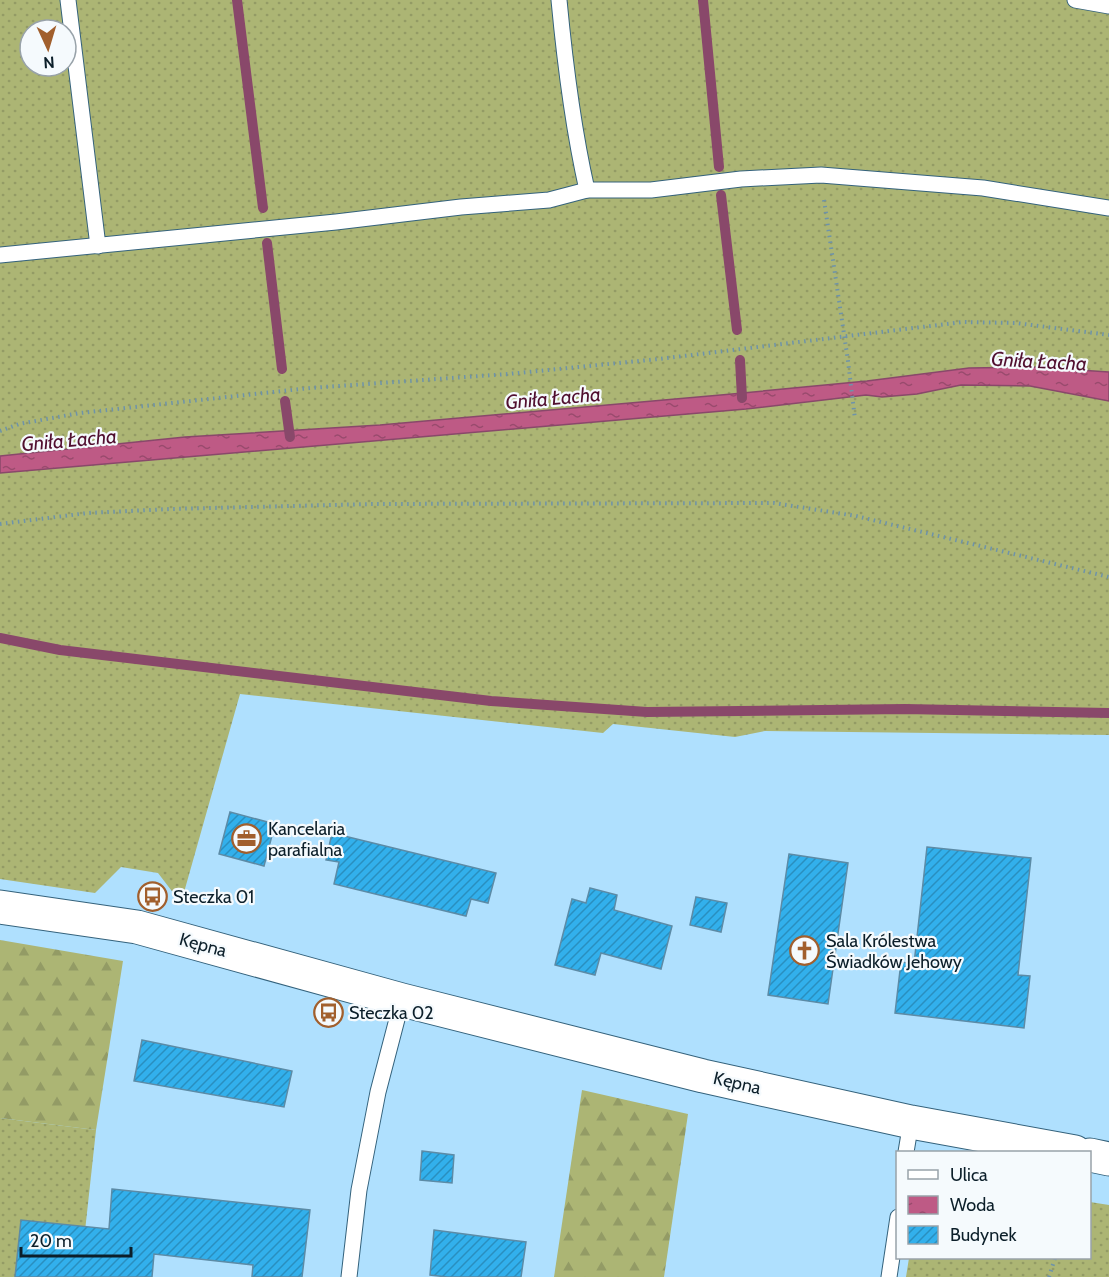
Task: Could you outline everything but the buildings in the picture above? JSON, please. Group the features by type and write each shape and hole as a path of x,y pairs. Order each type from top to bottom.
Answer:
{"street":[{"name":"Kępna","path":"0,907 137,927 402,1000 703,1076 909,1137 1065,1151"},
{"path":"1091,1155 1109,1159"}],"lane":[{"path":"68,0 98,246"},
{"path":"559,0 564,57 578,152 587,190"},
{"path":"1075,0 1109,6"},
{"path":"0,255 461,207 549,200 587,190 651,190 741,179 820,175 983,188 1109,208"},
{"path":"349,1277 363,1168 378,1092 402,1000"},
{"path":"890,1277 896,1226"}],"path":[{"path":"820,175 855,419"},
{"path":"0,431 20,424 92,411 310,388 531,372 659,359 963,322 1016,323 1109,335"},
{"path":"0,524 88,513 170,509 372,504 774,503 856,516 1109,577"},
{"path":"1049,1277 1054,1259"}],"green space":[{"path":"0,0 1109,0 1109,372 1033,367 969,368 867,381 380,425 185,437 0,456"},
{"path":"961,385 1030,386 1109,401 1109,735 765,731 735,737 613,724 603,733 240,694 181,903 158,873 121,867 95,893 0,879 0,473 746,409 866,395 902,395"},
{"path":"0,940 123,961 96,1130 0,1118"},
{"path":"582,1090 688,1114 664,1277 554,1277"},
{"path":"0,1118 96,1130 80,1277 0,1277"},
{"path":"1091,1202 1109,1205 1109,1277 906,1277 909,1259 1091,1259"}],"water":[{"name":"Gniła Łacha","path":"1033,367 1109,372 1109,401 1030,386 961,385 917,394 882,397 866,395 746,409 0,473 0,456 185,437 380,425 867,381 969,368"}],"waterway":[{"path":"237,0 263,208"},
{"path":"703,0 719,167"},
{"path":"721,195 737,330"},
{"path":"267,243 282,369"},
{"path":"740,360 742,398"},
{"path":"285,401 290,437"},
{"path":"0,638 60,650 491,701 647,712 905,709 1109,713"}],"place":[{"name":"Kancelaria parafialna","path":"247,839"},
{"name":"Steczka 01","path":"152,897"},
{"name":"Sala Królestwa Świadków Jehowy","path":"805,951"},
{"name":"Steczka 02","path":"328,1013"}]}
